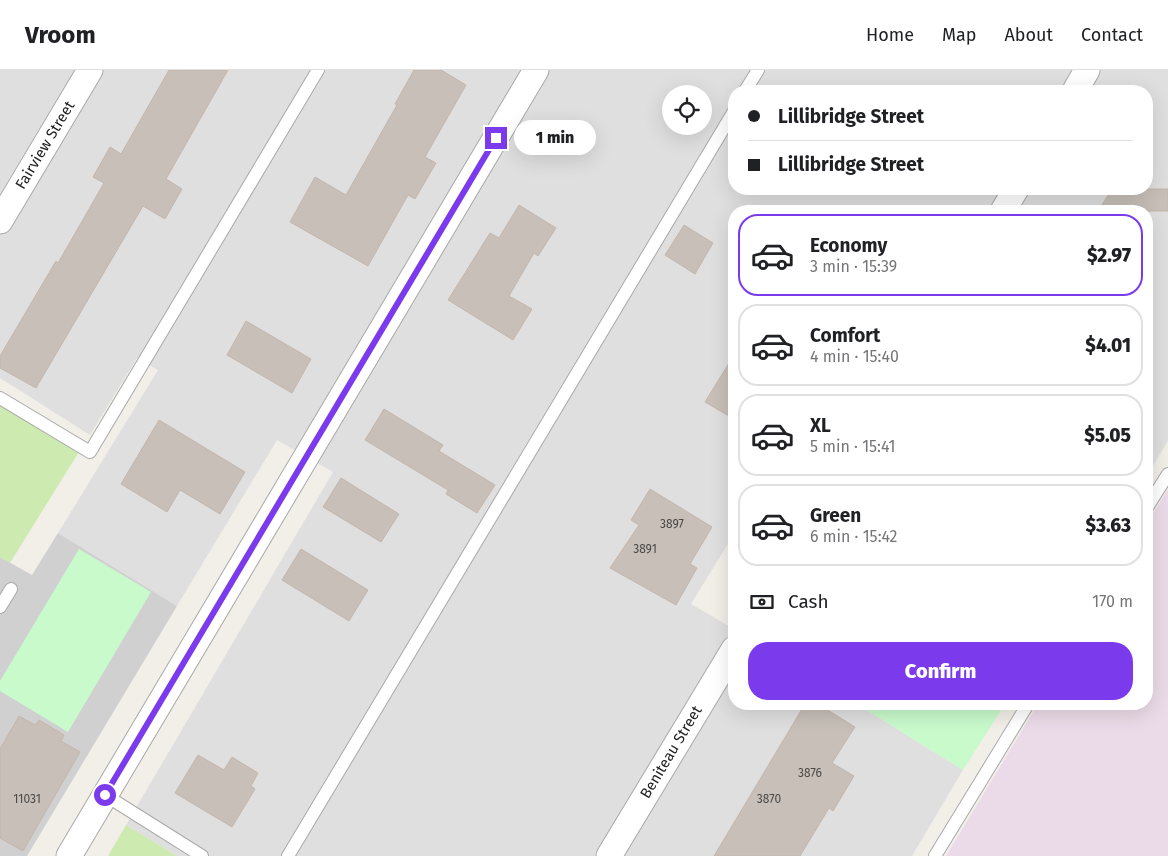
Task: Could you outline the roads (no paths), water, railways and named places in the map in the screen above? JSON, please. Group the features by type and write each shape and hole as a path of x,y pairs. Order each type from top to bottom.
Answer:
{"street":[{"name":"Fairview Street","path":"0,221 90,70"},
{"path":"69,856 536,70"},
{"path":"1079,85 1088,70"},
{"name":"Beniteau Street","path":"609,856 728,659"}],"lane":[{"path":"0,398 90,452 318,70"},
{"path":"749,85 758,70"},
{"path":"288,856 728,121"},
{"path":"1153,498 1168,474"},
{"path":"0,607 11,589"},
{"path":"935,856 1024,710"},
{"path":"105,795 202,856"}]}
